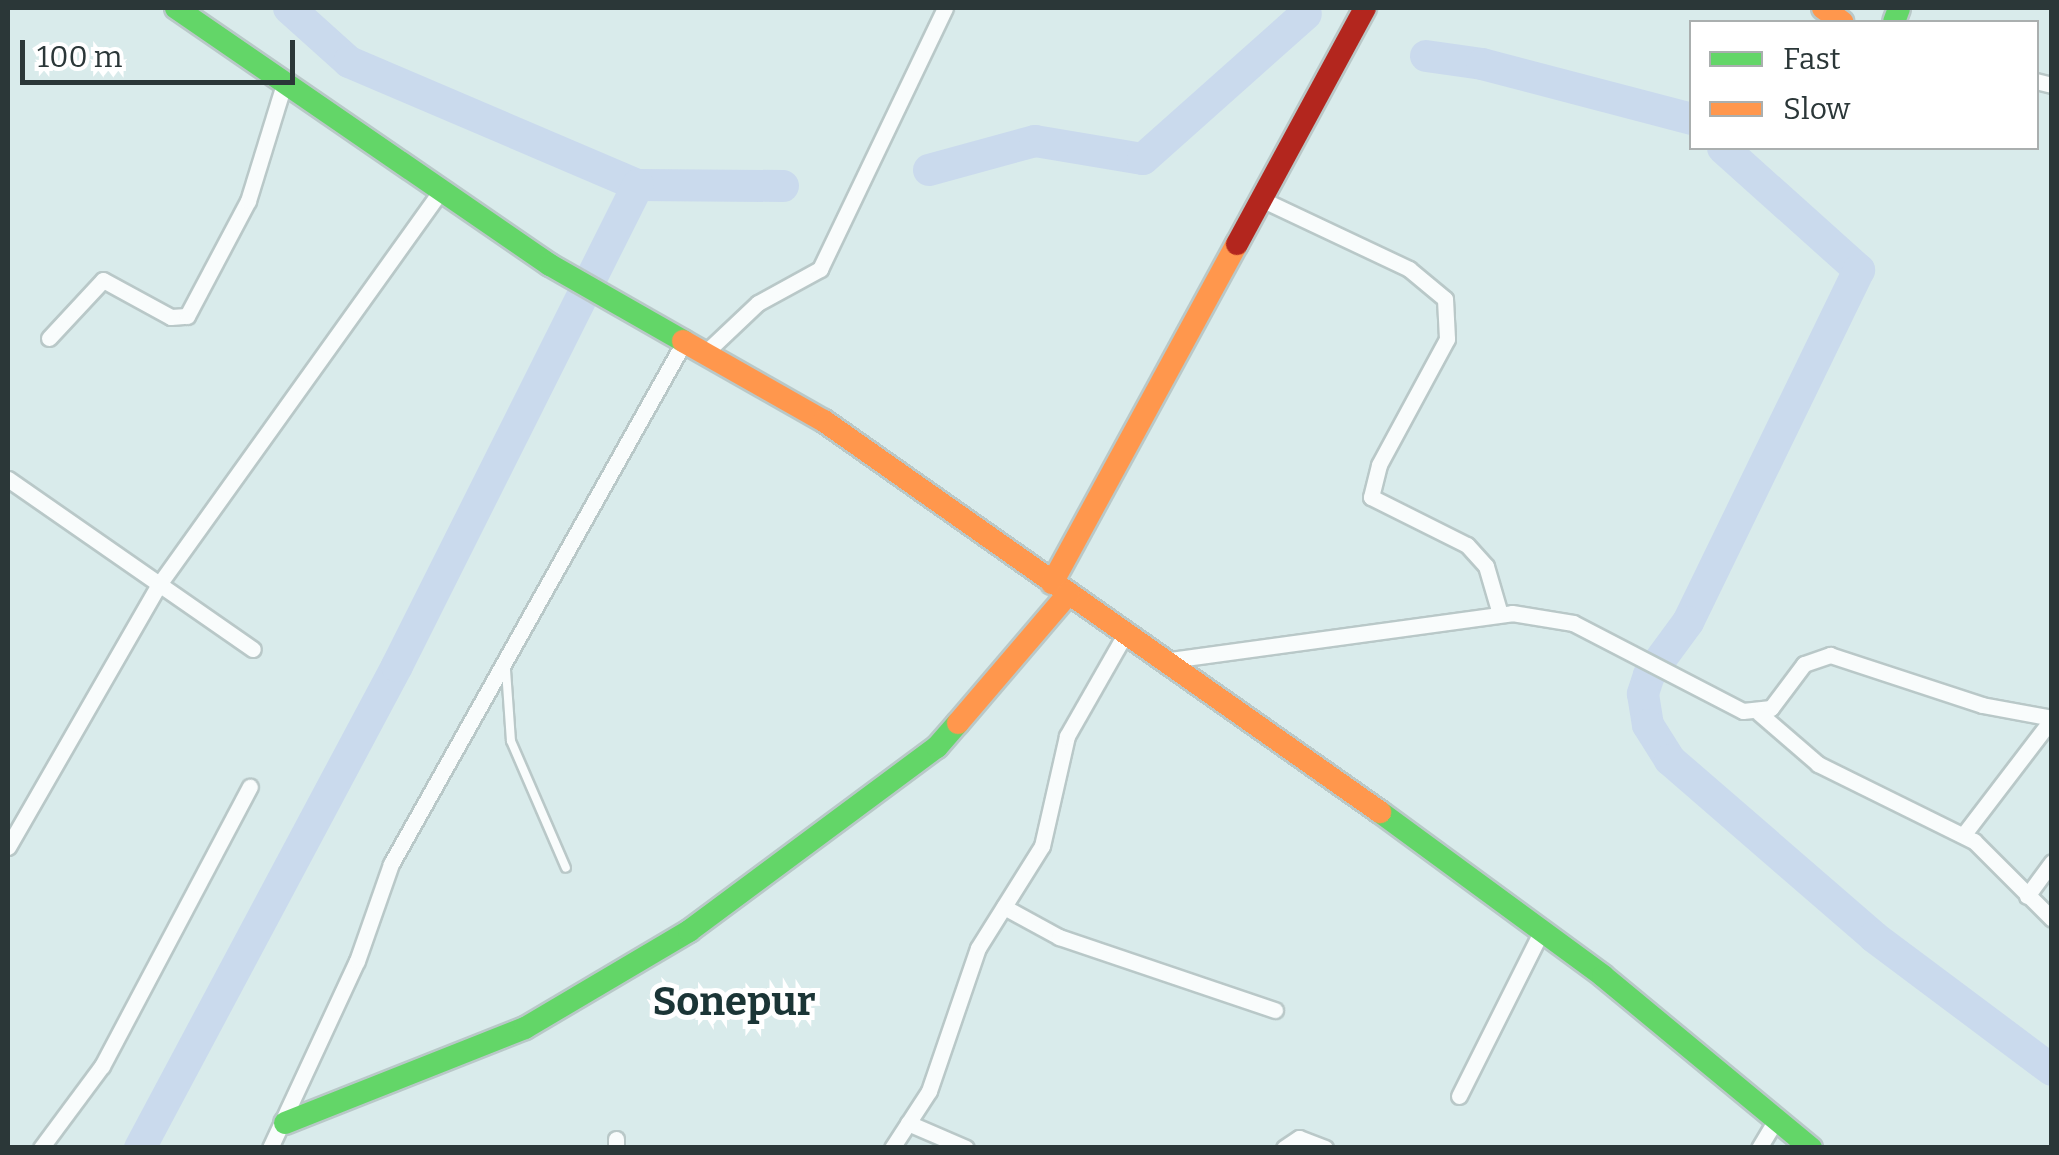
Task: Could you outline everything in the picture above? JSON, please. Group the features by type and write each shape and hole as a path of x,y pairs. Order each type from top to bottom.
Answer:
{"street":[{"path":"176,8 550,265 824,421 1158,662 1542,930 1811,1148"},
{"path":"270,1148 357,961 391,864 506,660 694,348 758,303 807,279 828,257 945,8"},
{"path":"284,1123 525,1028 689,931 938,746 1060,588 1261,199 1365,8"},
{"path":"49,338 103,280 172,317 187,316 248,201 285,81"},
{"path":"8,847 160,583 442,189"},
{"path":"1261,199 1409,268 1445,299 1447,339 1380,466 1371,496 1467,545 1486,566 1500,614"},
{"path":"8,479 252,649"},
{"path":"1158,662 1500,614 1556,616 1664,673 1759,713 1834,774 1964,834 2052,919"},
{"path":"892,1148 929,1090 961,986 1042,846 1068,736 1124,636"},
{"path":"1759,713 1771,708 1804,664 1830,654 1982,705 2052,719 1964,834"},
{"path":"41,1148 102,1066 250,787"},
{"path":"2027,896 2052,862"},
{"path":"1004,907 1059,937 1274,1010"},
{"path":"1459,1096 1542,930"},
{"path":"1758,1148 1776,1120"},
{"path":"908,1122 966,1148"},
{"path":"1284,1148 1299,1138 1325,1148"}],"lane":[{"path":"506,660 511,741 566,868"}],"waterway":[{"path":"289,8 349,62 638,185 783,186"},
{"path":"929,170 1035,141 1143,159 1306,14"},
{"path":"1426,56 1482,64 1689,118"},
{"path":"1725,150 1859,270 1688,622 1649,675 1643,694 1648,725 1670,760 1874,937 2052,1070"},
{"path":"140,1148 397,666 638,185"}],"traffic: fast":[{"path":"176,8 550,265 683,341"},
{"path":"1895,20 1899,8"},
{"path":"285,1123 525,1028 689,931 937,747 958,723"},
{"path":"1380,812 1603,976 1811,1148"}],"traffic: slow":[{"path":"1823,8 1839,20"},
{"path":"1052,583 1237,244"},
{"path":"683,341 824,421 1380,812"},
{"path":"958,723 1068,594"}],"traffic: jam":[{"path":"1237,244 1365,8"}],"district":[{"name":"Sonepur","path":"734,1002"}]}
